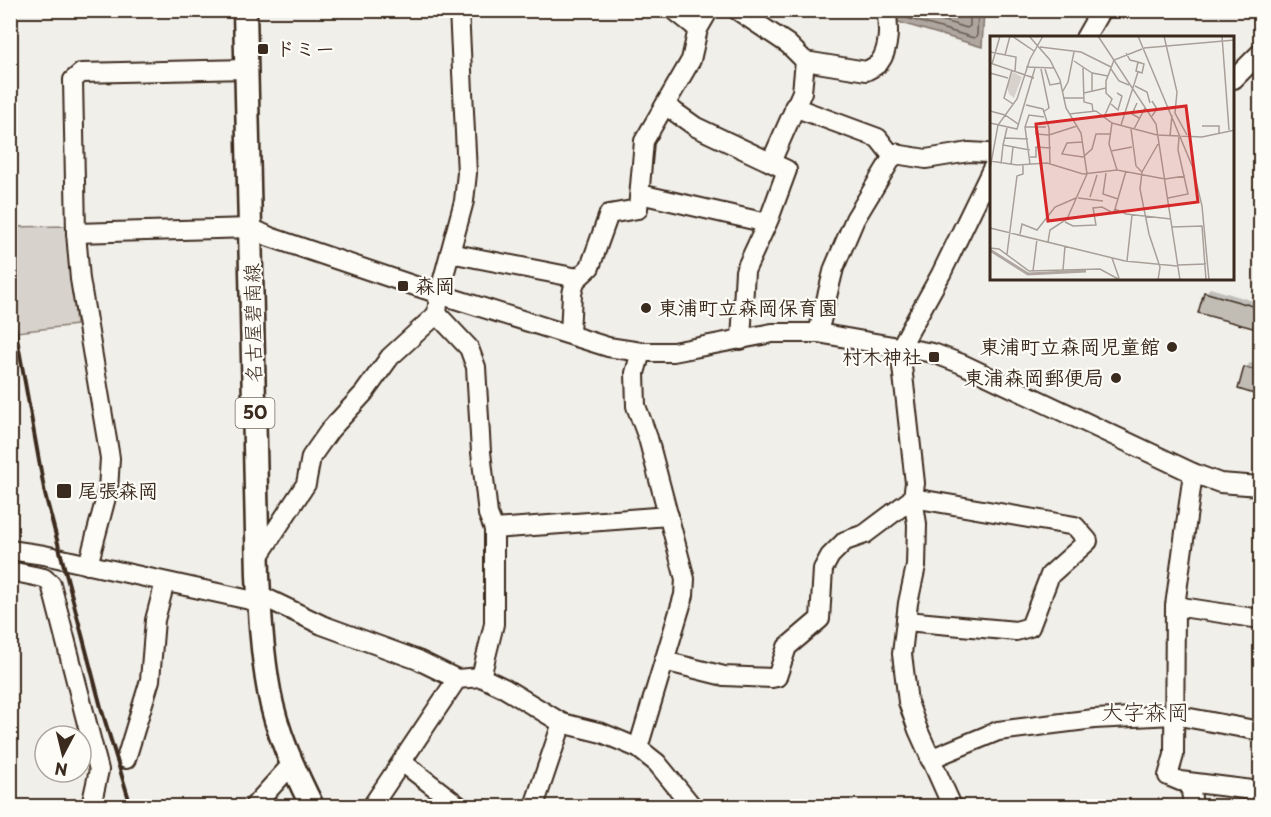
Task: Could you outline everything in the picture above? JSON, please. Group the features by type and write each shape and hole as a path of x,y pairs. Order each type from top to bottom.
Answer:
{"main road":[{"name":"名古屋碧南線","path":"245,10 261,637 269,693 281,736 312,807"}],"street":[{"path":"258,557 306,484 311,457 330,430 364,393 390,357 437,314 439,294 465,201 467,173 459,10"},
{"path":"674,10 698,29"},
{"path":"570,334 575,281 590,267 609,214 638,209 644,141 692,60 698,29 709,10"},
{"path":"737,10 788,44 806,61 866,71 879,63 885,49 888,26 886,10"},
{"path":"1085,36 1101,10"},
{"path":"1235,77 1259,57"},
{"path":"771,162 802,92 806,61"},
{"path":"88,566 108,490 110,458 80,279 76,233 73,80 81,74 246,69"},
{"path":"665,105 696,127 787,170 767,224 745,271 741,340"},
{"path":"794,106 878,138 889,152 926,159 969,152 990,155"},
{"path":"818,333 834,268 855,219 895,153"},
{"path":"952,807 908,702 902,654 916,566 917,524 913,498 915,483 900,348 941,274 990,173"},
{"path":"640,195 767,224"},
{"path":"76,233 251,228 270,237 439,294 608,347 641,352 673,352 772,333 818,333 933,353 962,363 1192,473 1220,483 1260,486"},
{"path":"450,253 578,278"},
{"path":"437,314 469,348 476,367 488,514 494,529 494,624 481,677"},
{"path":"638,748 684,595 685,579 648,438 636,406 635,373 641,352"},
{"path":"1192,473 1175,606 1174,755 1168,776 1190,783 1260,791"},
{"path":"664,661 724,676 772,678 777,676 787,647 820,619 823,569 830,556 845,541 865,534 913,498 1075,526 1088,541 1050,575 1030,627 1016,632 906,621"},
{"path":"494,529 669,516"},
{"path":"10,550 44,555 259,602 270,600 322,625 418,660 457,679 481,677 562,723 602,733 638,748 657,763 692,807"},
{"path":"10,571 44,578 51,584 99,770 91,807"},
{"path":"126,759 150,680 155,620 165,582"},
{"path":"1175,606 1260,620"},
{"path":"380,803 402,762 457,679"},
{"path":"930,759 998,731 1094,719 1174,715 1260,731"},
{"path":"534,807 562,723"},
{"path":"402,762 459,807"},
{"path":"254,807 292,764"},
{"path":"1190,783 1193,807"}],"shaded area":[{"path":"68,226 76,325 17,332 10,284 10,227"}],"water":[{"path":"895,11 984,11 982,47 898,22"}],"building":[{"path":"1204,292 1260,308 1260,330 1198,313"},
{"path":"1244,367 1260,371 1260,396 1238,389"}],"railway":[{"path":"10,299 45,494 102,711 131,806"}],"place":[{"name":"ドミー","path":"263,49"},
{"name":"森岡","path":"403,286"},
{"name":"東浦町立森岡保育園","path":"646,308"},
{"name":"東浦町立森岡児童館","path":"1172,347"},
{"name":"村木神社","path":"934,357"},
{"name":"東浦森岡郵便局","path":"1116,378"},
{"name":"尾張森岡","path":"64,491"}],"district":[{"name":"大字森岡","path":"1145,712"}]}
